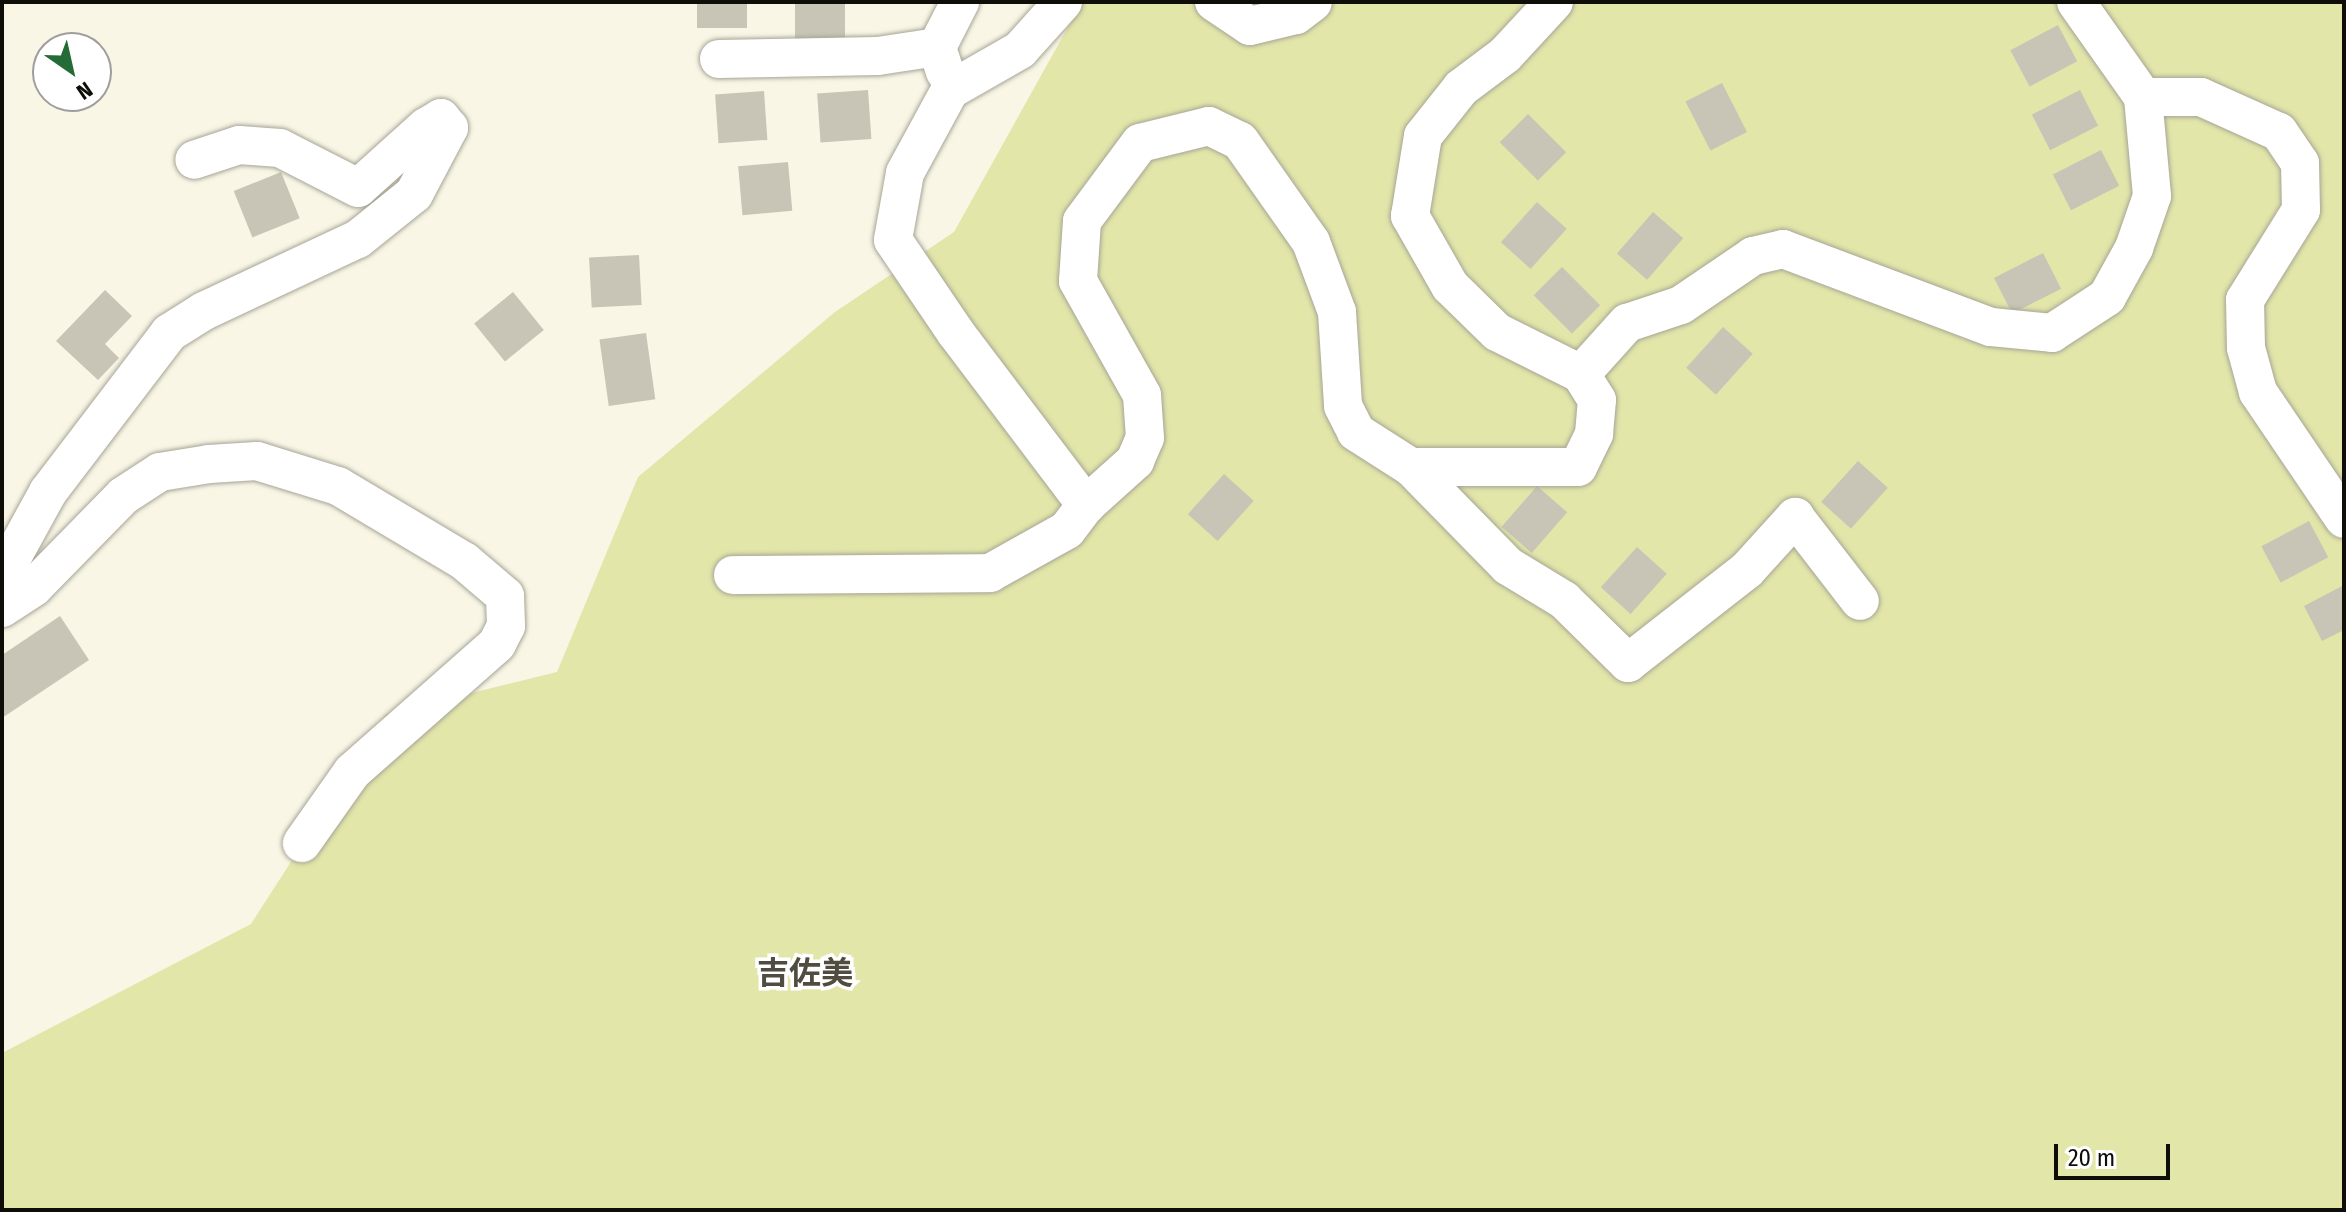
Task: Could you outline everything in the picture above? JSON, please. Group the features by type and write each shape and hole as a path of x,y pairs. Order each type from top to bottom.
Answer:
{"street":[{"path":"950,90 937,47 960,2"},
{"path":"1063,2 1020,50 950,90 905,173 893,240 956,333 1086,505"},
{"path":"1214,2 1250,26 1296,15 1313,2"},
{"path":"1411,467 1578,467 1594,434 1597,400 1581,374 1497,332 1450,286 1410,216 1423,136 1461,88 1505,55 1554,2"},
{"path":"1581,374 1627,323 1681,305 1753,256 1783,249 1991,327 2052,333 2107,297 2134,248 2152,196 2143,97 2076,2"},
{"path":"719,59 878,56 937,47"},
{"path":"2143,97 2201,97 2279,132 2300,163 2301,210 2245,300 2246,348 2258,392 2344,519"},
{"path":"2,576 48,492 169,333 204,311 358,239 414,194 449,128 441,118 426,127 358,188 280,148 239,145 194,160"},
{"path":"733,575 990,573 1067,530 1086,505 1135,461 1145,438 1142,395 1078,281 1082,221 1140,143 1209,126 1240,141 1311,242 1337,312 1343,406 1356,432 1411,467 1508,566 1564,600 1628,663 1747,570 1795,517 1860,601"},
{"path":"2,608 34,587 123,496 160,472 209,464 257,461 338,486 464,561 505,596 506,626 497,644 352,772 302,843"}],"green space":[{"path":"1082,2 2344,2 2344,1210 2,1210 2,1053 251,924 386,714 557,672 638,477 835,312 954,232"}],"building":[{"path":"697,2 747,2 747,28 697,28"},
{"path":"795,2 845,2 845,41 795,41"},
{"path":"2058,25 2077,61 2030,87 2010,50"},
{"path":"1722,83 1747,132 1710,151 1685,102"},
{"path":"868,90 871,139 821,142 817,94"},
{"path":"2080,90 2098,126 2050,150 2032,115"},
{"path":"764,91 767,140 719,143 715,94"},
{"path":"1528,114 1566,152 1538,180 1500,142"},
{"path":"2101,150 2119,186 2071,210 2053,175"},
{"path":"788,162 792,211 742,215 738,166"},
{"path":"281,172 300,218 252,237 234,191"},
{"path":"1537,202 1567,229 1531,269 1501,242"},
{"path":"1653,212 1683,238 1647,280 1617,254"},
{"path":"2043,253 2061,289 2012,314 1994,278"},
{"path":"639,255 642,305 592,308 589,258"},
{"path":"1562,267 1600,305 1572,333 1534,295"},
{"path":"105,290 132,316 105,344 119,358 98,380 56,341"},
{"path":"513,292 544,330 505,362 474,323"},
{"path":"1723,327 1753,354 1716,395 1686,368"},
{"path":"646,333 655,399 609,406 599,340"},
{"path":"1858,461 1888,488 1851,529 1821,502"},
{"path":"1224,474 1254,501 1218,541 1188,514"},
{"path":"1537,486 1567,512 1532,553 1502,527"},
{"path":"2309,521 2328,557 2281,583 2261,546"},
{"path":"1637,547 1667,574 1631,614 1601,587"},
{"path":"2344,585 2344,630 2322,641 2304,606"},
{"path":"60,616 89,660 2,718 2,655"}],"district":[{"name":"吉佐美","path":"805,973"}]}
